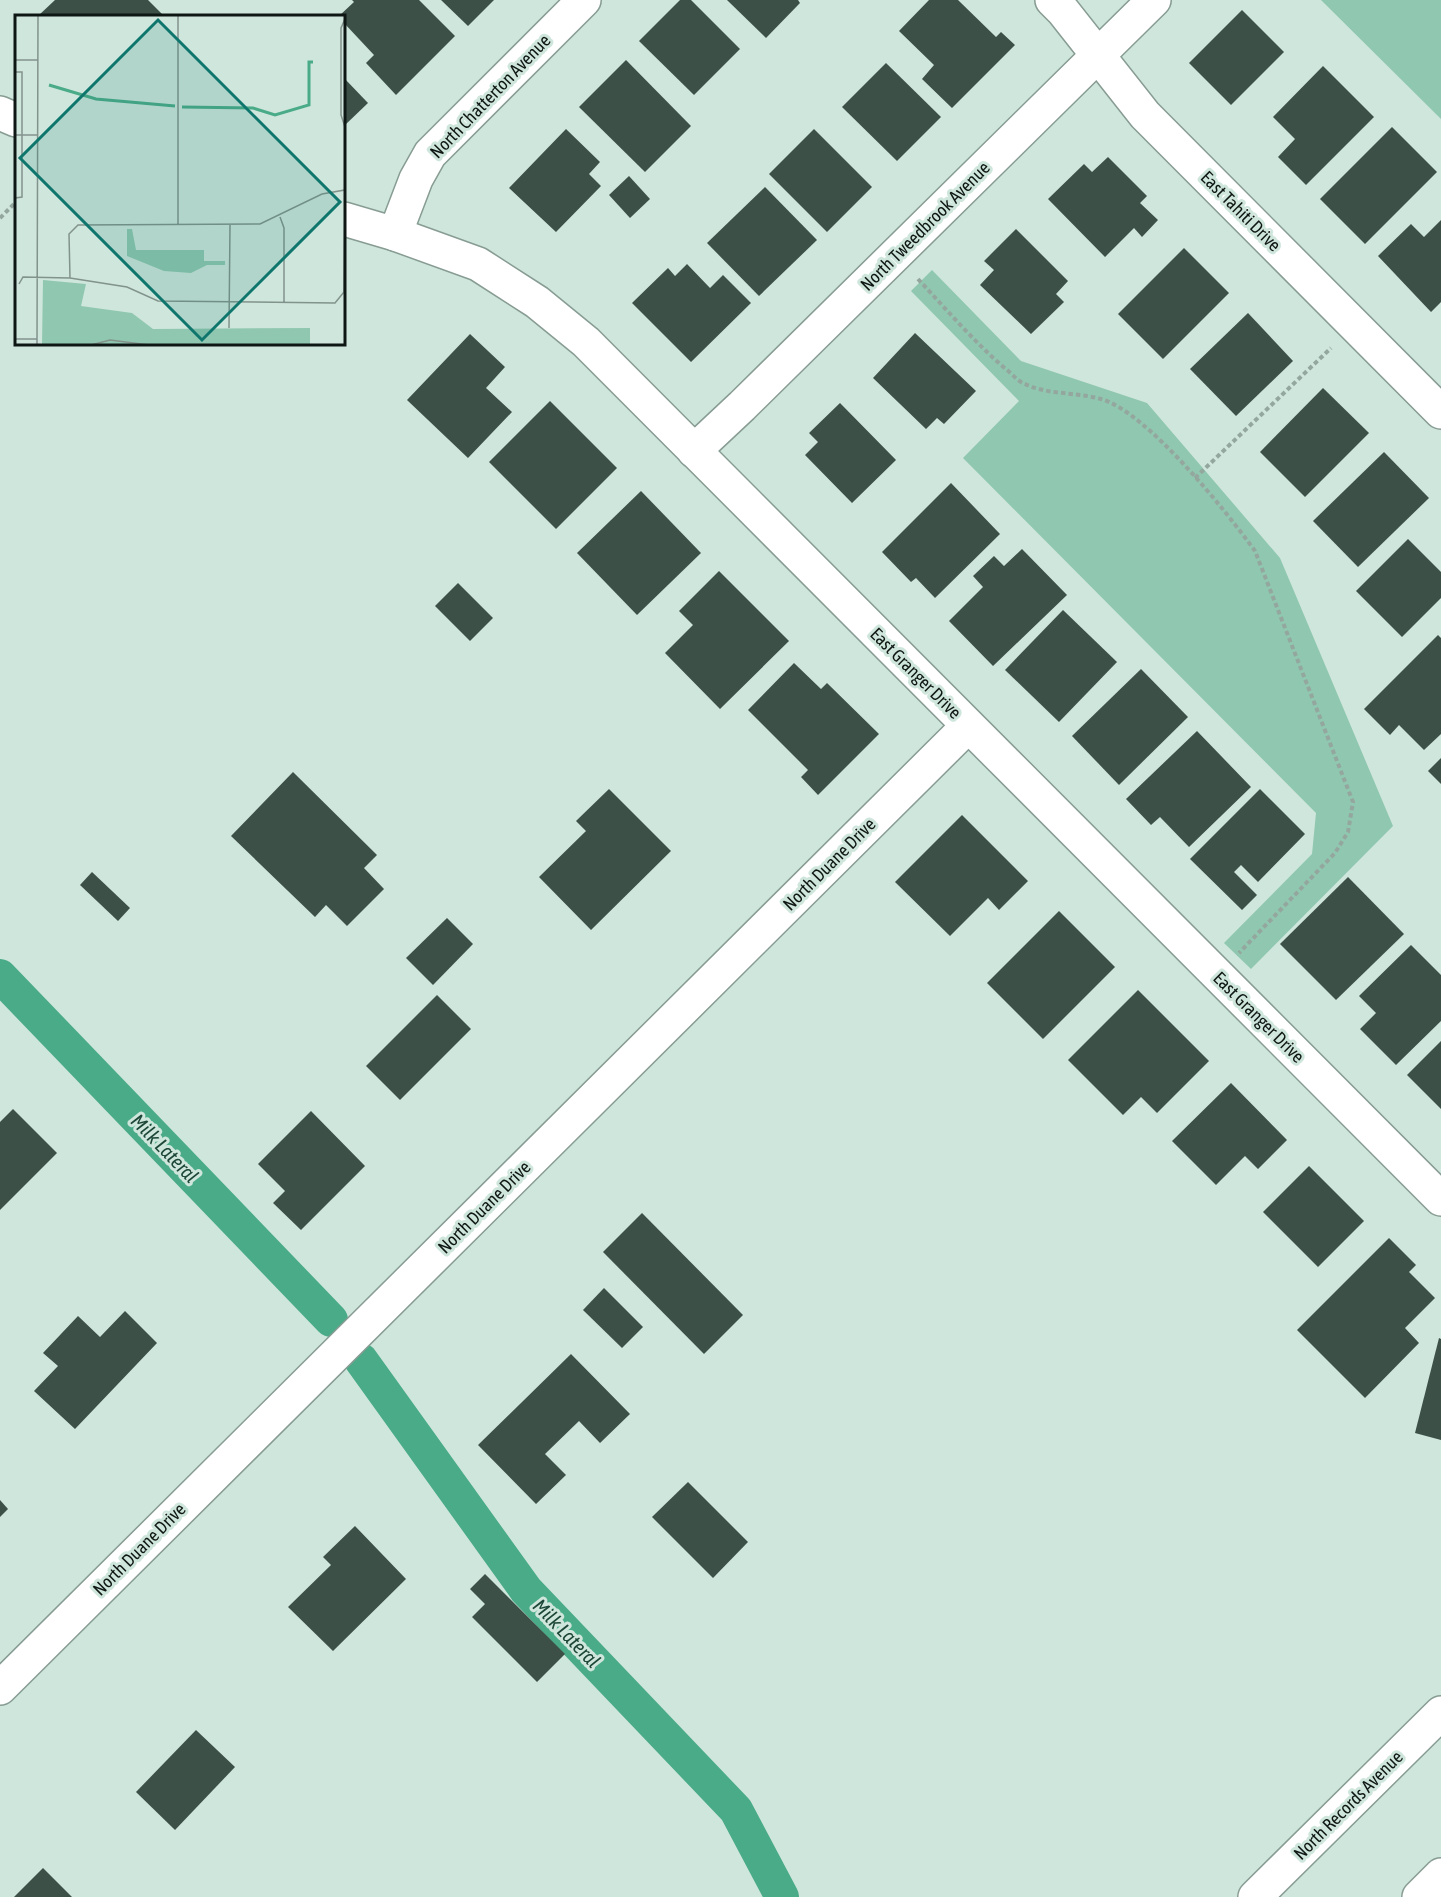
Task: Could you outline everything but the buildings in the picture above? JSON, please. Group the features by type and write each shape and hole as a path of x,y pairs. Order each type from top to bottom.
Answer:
{"street":[{"name":"North Chatterton Avenue","path":"394,234 416,179 430,154 584,0"},
{"name":"East Tahiti Drive","path":"1052,0 1145,115 1441,412"},
{"name":"North Tweedbrook Avenue","path":"694,450 750,398 1154,0"},
{"path":"0,113 15,120"},
{"name":"East Granger Drive","path":"345,219 478,264 537,302 586,342 1441,1199"},
{"name":"North Duane Drive","path":"0,1688 968,726"},
{"name":"North Records Avenue","path":"1255,1897 1441,1713"},
{"path":"1419,1897 1441,1875"}],"path":[{"path":"0,218 15,203"},
{"path":"918,279 986,352 1024,384 1101,399 1129,413 1175,456 1233,521 1255,551 1353,802 1348,832 1335,854 1236,956"},
{"path":"1195,478 1333,347"}],"green space":[{"path":"1321,0 1441,0 1441,119"},
{"path":"932,270 1021,361 1147,403 1280,558 1393,826 1251,969 1224,943 1312,854 1316,813 963,458 1019,401 911,291"}],"waterway":[{"name":"Milk Lateral","path":"0,976 331,1320"},
{"name":"Milk Lateral","path":"361,1360 526,1590 736,1810 782,1897"}]}
